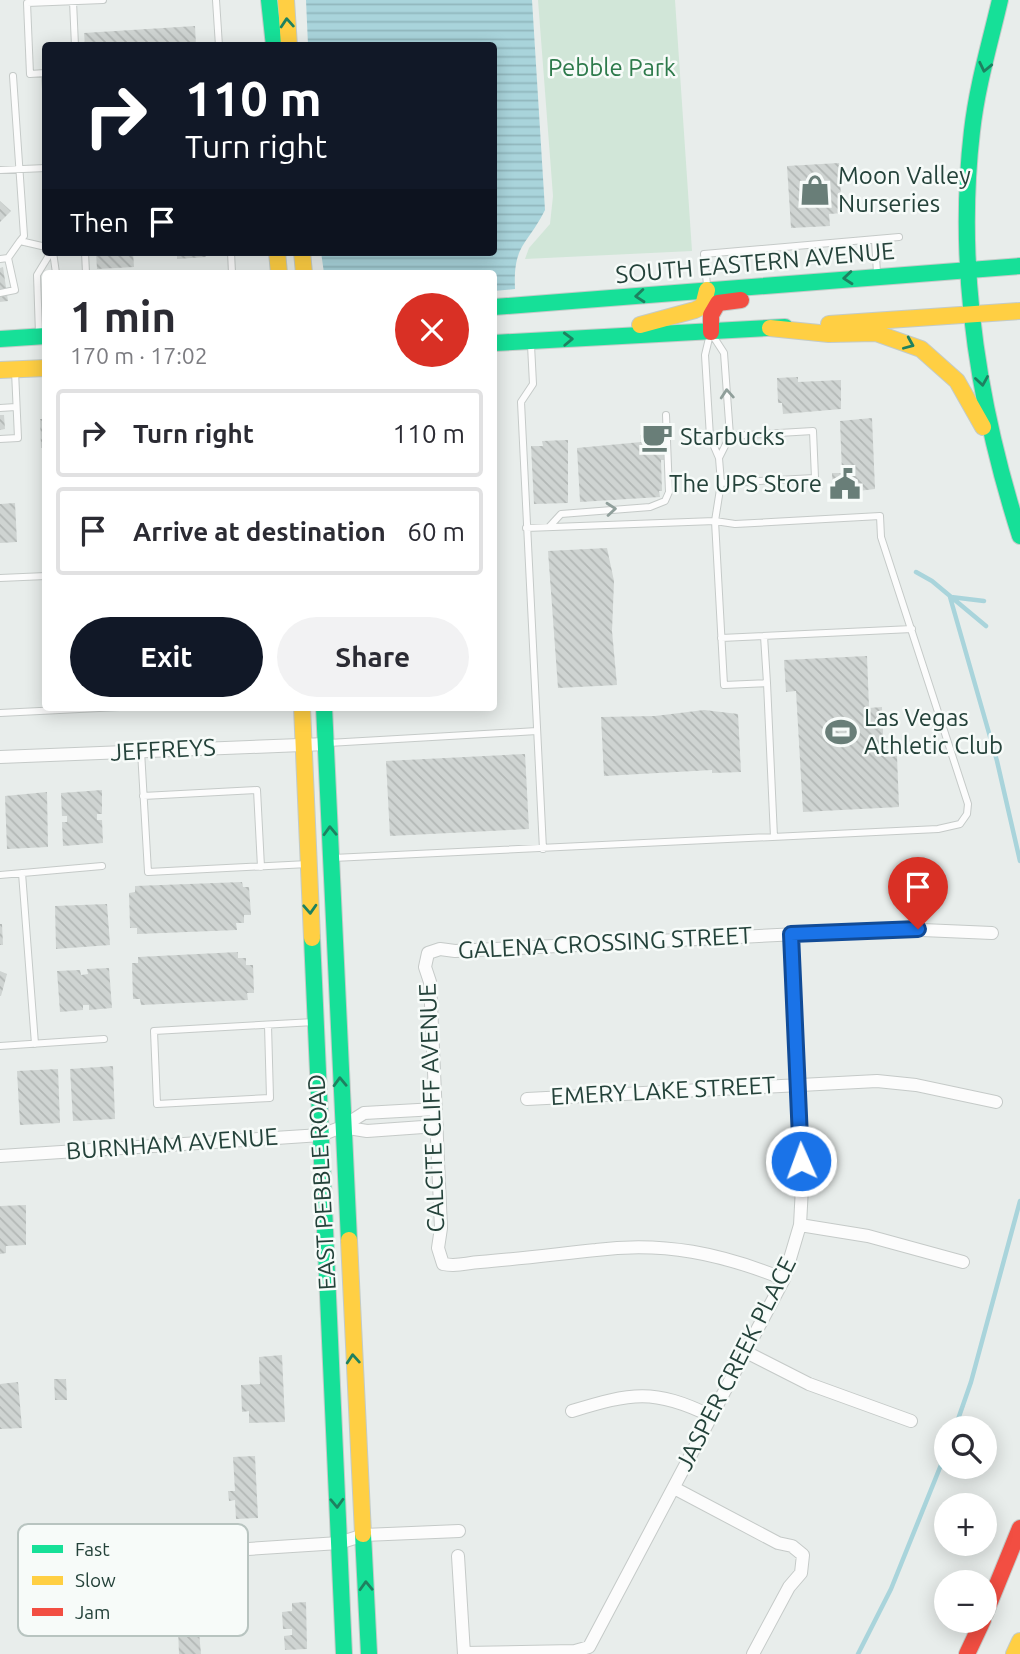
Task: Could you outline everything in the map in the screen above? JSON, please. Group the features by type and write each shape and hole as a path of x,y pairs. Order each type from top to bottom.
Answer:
{"main road":[{"path":"260,0 263,42"},
{"path":"269,0 274,42"},
{"path":"286,0 289,42"},
{"path":"1000,0 972,128 968,180 971,314 991,440 1020,537"},
{"name":"SOUTH EASTERN AVENUE","path":"497,307 877,275 1020,266"},
{"path":"711,332 711,315 718,303 805,293 816,289 819,281"},
{"path":"594,338 643,324 678,319 703,306 707,290"},
{"path":"497,343 711,332 1020,311"},
{"path":"770,328 829,334 876,333 921,349 957,381 991,440"},
{"path":"0,339 42,336"},
{"path":"7,370 42,368"},
{"name":"EAST PEBBLE ROAD","path":"302,711 344,1654"},
{"name":"EAST PEBBLE ROAD","path":"324,711 369,1654"},
{"path":"997,1585 1020,1528"},
{"path":"967,1654 977,1633"},
{"path":"1014,1654 1020,1641"}],"street":[{"name":"JEFFREYS","path":"0,757 326,744"},
{"name":"GALENA CROSSING STREET","path":"428,953 440,949 468,951 918,929 992,933"},
{"name":"JASPER CREEK PLACE","path":"464,1654 559,1648 575,1651 589,1647 784,1279 800,1225 802,1187 791,934"},
{"name":"CALCITE CLIFF AVENUE","path":"428,953 425,967 430,982 441,1228 438,1248 443,1264 457,1267 476,1262 541,1258 598,1249 659,1247 709,1253 784,1279"},
{"name":"EMERY LAKE STREET","path":"527,1099 799,1084 897,1083 996,1102"},
{"name":"BURNHAM AVENUE","path":"0,1156 321,1135 342,1127 364,1113 436,1109"},
{"path":"342,1127 367,1131 437,1126"},
{"path":"800,1225 869,1236 963,1262"},
{"path":"746,1352 809,1384 911,1421"},
{"path":"572,1411 613,1398 654,1396 681,1401 711,1416"},
{"path":"674,1488 778,1543 792,1546 803,1555 801,1573 789,1587 753,1654"},
{"path":"248,1549 339,1543 364,1535 459,1531"},
{"path":"458,1556 464,1654"}],"lane":[{"path":"42,73 30,74 27,3 103,0"},
{"path":"216,0 219,42"},
{"path":"73,1 75,42"},
{"path":"0,293 15,290 4,259 23,236 13,76"},
{"path":"0,170 42,168"},
{"path":"707,290 704,254 899,237"},
{"path":"875,240 877,275"},
{"path":"20,241 42,246"},
{"path":"42,326 37,275 49,256"},
{"path":"711,332 724,353 730,436 719,458"},
{"path":"711,332 705,355 710,437 719,458 721,483 715,521 724,685 767,683"},
{"path":"531,341 533,384 521,402 543,849"},
{"path":"0,439 18,438 16,407 7,370"},
{"path":"0,408 16,407"},
{"path":"549,527 561,514 650,507 665,502 669,492 666,415"},
{"path":"721,483 815,478 813,431 730,436"},
{"path":"331,858 951,828 960,824 967,814 968,804 881,537 880,516 735,524 715,521 637,526 526,528"},
{"path":"0,578 42,576"},
{"path":"721,638 912,629"},
{"path":"764,636 774,837"},
{"path":"0,713 42,711"},
{"path":"326,744 537,731"},
{"path":"141,751 148,872 308,864"},
{"path":"143,796 257,790 261,867"},
{"path":"0,875 102,866"},
{"path":"22,873 35,1044"},
{"path":"268,1024 271,1098 157,1104 154,1031 268,1024 316,1022"},
{"path":"0,1046 104,1039"}],"green space":[{"name":"Pebble Park","path":"538,0 675,0 692,251 525,259 529,248 550,224 553,196"}],"water":[{"path":"306,0 532,0 545,210 519,254 515,289 497,291 497,270 324,270 322,256 497,256 497,42 308,42"}],"building":[{"path":"195,26 196,42 85,42 84,33"},
{"name":"Moon Valley Nurseries","path":"839,163 842,213 829,214 830,226 791,228 787,166"},
{"path":"0,201 11,211 0,222"},
{"path":"96,256 133,256 134,267 97,269"},
{"path":"177,256 206,257 177,259"},
{"path":"3,267 8,301 0,302 0,268"},
{"path":"798,377 798,382 841,380 841,409 783,414 782,403 778,403 777,378"},
{"path":"0,415 4,415 5,429 0,430"},
{"path":"872,418 875,489 833,494 832,473 842,473 840,421"},
{"path":"40,419 42,419 42,448"},
{"path":"663,434 664,460 661,460 660,497 580,502 577,448 641,442 640,435"},
{"path":"568,440 568,503 534,504 531,446 543,446 542,441"},
{"path":"15,503 17,542 0,543 0,504"},
{"path":"607,548 614,581 612,631 617,685 558,688 548,551"},
{"name":"Las Vegas Athletic Club","path":"867,656 869,708 882,707 884,757 897,756 899,807 803,812 796,691 786,692 784,660"},
{"path":"704,710 738,714 741,772 712,773 712,770 604,776 601,717 655,716"},
{"path":"525,754 529,829 390,836 386,761"},
{"path":"102,790 102,814 97,814 97,820 102,820 103,843 63,846 62,822 67,822 67,816 62,816 61,793"},
{"path":"47,792 48,847 7,849 5,796"},
{"path":"242,882 243,887 249,887 251,915 244,915 244,923 236,923 237,930 137,934 137,928 130,928 129,893 135,892 135,886"},
{"path":"107,904 110,945 56,949 55,906"},
{"path":"2,924 3,945 0,945"},
{"path":"238,952 238,958 246,958 246,965 253,965 254,993 247,993 248,1000 141,1005 140,999 133,999 132,963 138,963 138,957"},
{"path":"109,968 112,1008 89,1010 89,1005 83,1005 83,1010 60,1012 57,971 80,970 81,975 88,974 87,969"},
{"path":"0,971 7,974 1,996 0,996"},
{"path":"113,1066 115,1119 73,1121 70,1069"},
{"path":"58,1069 60,1123 20,1125 17,1071"},
{"path":"26,1205 26,1245 6,1246 6,1253 0,1254 0,1206"},
{"path":"282,1355 285,1422 249,1423 249,1411 242,1412 241,1385 260,1384 259,1357"},
{"path":"54,1379 66,1379 67,1400 55,1400"},
{"path":"18,1382 22,1428 0,1429 0,1384"},
{"path":"255,1456 258,1518 236,1519 235,1500 229,1501 228,1491 235,1491 233,1457"},
{"path":"306,1602 307,1649 285,1650 284,1636 292,1635 292,1629 283,1629 282,1612 292,1611 292,1603"},
{"path":"178,1636 199,1636 201,1654 179,1654"}],"waterway":[{"path":"916,572 932,581 986,626"},
{"path":"950,597 997,761 1020,861"},
{"path":"951,597 984,601"},
{"path":"959,1416 971,1382 1020,1201"},
{"path":"858,1654 891,1589 935,1479"}],"traffic: fast":[{"path":"269,0 274,42"},
{"path":"1000,0 974,114 967,234 974,336 982,386 1005,487 1020,536"},
{"path":"497,307 1020,266"},
{"path":"497,343 785,327"},
{"path":"0,339 42,336"},
{"path":"324,711 349,1240"},
{"path":"312,938 344,1654"},
{"path":"363,1534 369,1654"}],"traffic: slow":[{"path":"286,0 289,42"},
{"path":"277,256 279,270"},
{"path":"302,256 304,270"},
{"path":"640,325 703,306 707,290"},
{"path":"829,324 1020,311"},
{"path":"770,328 829,334 876,333 921,349 957,381 983,427"},
{"path":"0,370 42,368"},
{"path":"302,711 312,938"},
{"path":"349,1240 363,1534"},
{"path":"1014,1654 1020,1641"}],"traffic: jam":[{"path":"711,332 711,315 718,303 741,300"},
{"path":"997,1585 1020,1528"},
{"path":"967,1654 977,1633"}],"place":[{"name":"Moon Valley Nurseries","path":"815,190"},
{"name":"Starbucks","path":"657,437"},
{"name":"The UPS Store","path":"845,484"},
{"name":"Las Vegas Athletic Club","path":"841,732"}],"route":[{"path":"801,1161 791,934 918,929"}]}
